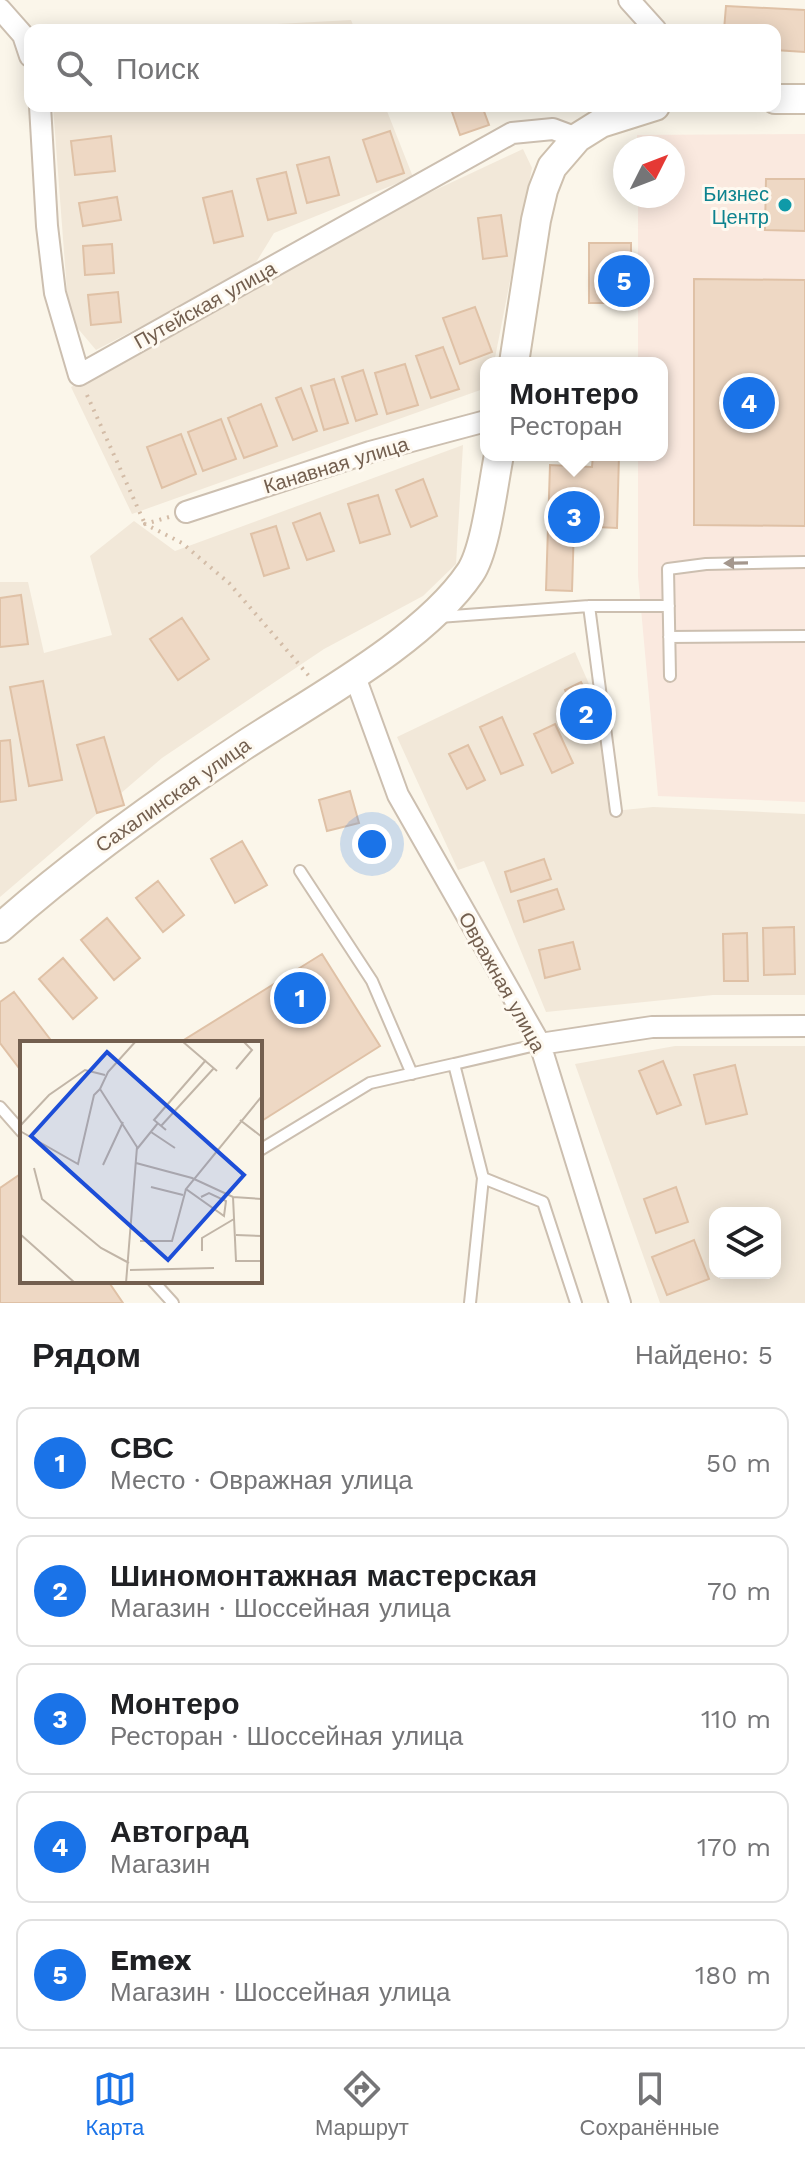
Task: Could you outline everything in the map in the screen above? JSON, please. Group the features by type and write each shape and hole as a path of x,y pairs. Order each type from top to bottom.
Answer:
{"street":[{"path":"629,0 651,24"},
{"path":"0,9 24,38"},
{"path":"781,99 805,99"},
{"path":"40,112 47,226 55,293 79,375"},
{"path":"515,357 543,190 552,167 577,138 601,123 636,112"},
{"name":"Путейская улица","path":"79,375 512,133 553,129 577,138"},
{"name":"Канавная улица","path":"186,512 370,452 480,423"},
{"name":"Сахалинская улица","path":"0,928 57,877 152,805 354,674 430,617 472,570 487,521 498,461"},
{"name":"Овражная улица","path":"354,674 398,795 540,1044 620,1303"},
{"path":"540,1044 652,1027 805,1026"}],"lane":[{"path":"670,676 668,569 706,564 805,562"},
{"path":"589,606 616,811"},
{"path":"430,617 589,606 669,606"},
{"path":"669,637 805,636"},
{"path":"300,871 372,981 412,1074"},
{"path":"262,1149 370,1083 540,1044"},
{"path":"454,1064 483,1178 470,1303"},
{"path":"0,1107 20,1130"},
{"path":"483,1178 543,1202 576,1303"},
{"path":"155,1283 173,1303"}],"path":[{"path":"79,375 145,524 182,543 229,583 323,693"},
{"path":"145,524 186,512"}],"shaded area":[{"path":"351,20 353,24 279,24"},
{"path":"53,112 387,112 413,177 274,233 252,269 96,350 69,318"},
{"path":"805,134 805,802 658,796 638,576 638,461 668,461 668,357 638,357 638,208 685,208 685,136 637,136"},
{"path":"523,149 532,168 495,357 480,357 480,390 132,514 71,387 414,200"},
{"path":"463,445 456,564 423,596 324,649 162,758 0,897 0,582 28,582 44,653 112,635 90,556 134,521 175,551"},
{"path":"575,652 589,684 614,811 653,807 805,814 805,995 713,995 546,1012 484,861 458,870 397,737"},
{"path":"675,1046 805,1046 805,1303 660,1303 575,1064"}],"building":[{"path":"726,6 805,10 805,52 781,50 781,24 724,24"},
{"path":"452,112 484,112 489,125 460,135"},
{"path":"390,131 404,173 377,182 363,140"},
{"path":"111,136 115,171 75,175 71,141"},
{"path":"329,157 339,195 307,203 297,165"},
{"path":"286,172 296,213 268,220 257,179"},
{"name":"Бизнес Центр","path":"766,179 805,179 805,231 765,230"},
{"path":"232,191 243,236 214,243 203,198"},
{"path":"117,197 121,220 83,226 79,203"},
{"path":"501,215 507,256 483,259 478,218"},
{"path":"589,243 631,243 631,303 589,303"},
{"path":"112,244 114,273 85,275 83,246"},
{"path":"694,279 805,280 805,526 694,525"},
{"path":"118,292 121,322 91,325 88,295"},
{"path":"475,307 492,352 460,364 443,318"},
{"path":"443,347 459,389 431,398 416,356"},
{"path":"405,364 418,405 387,414 375,373"},
{"path":"363,370 377,414 356,421 342,377"},
{"path":"334,379 348,423 324,430 311,386"},
{"path":"301,388 317,431 293,440 276,398"},
{"path":"261,404 277,446 244,458 228,418"},
{"path":"221,419 236,459 203,471 188,432"},
{"path":"181,434 196,474 162,488 147,447"},
{"path":"592,461 619,461 617,528 574,526 572,591 546,590 550,465 592,467"},
{"path":"423,479 437,516 411,527 396,490"},
{"path":"378,495 390,534 360,543 348,504"},
{"path":"320,513 334,551 307,560 293,523"},
{"path":"276,526 289,568 264,576 251,534"},
{"path":"21,595 28,644 0,647 0,598"},
{"path":"182,618 209,659 178,680 150,639"},
{"path":"43,681 62,780 29,786 10,687"},
{"path":"581,682 597,717 580,724 565,690"},
{"path":"502,717 523,765 501,774 480,727"},
{"path":"555,724 573,763 552,773 534,734"},
{"path":"104,737 124,805 97,813 77,745"},
{"path":"10,740 16,800 0,802 0,741"},
{"path":"468,745 485,780 467,789 449,754"},
{"path":"350,791 359,823 327,831 319,800"},
{"path":"242,841 267,885 235,903 211,859"},
{"path":"544,859 551,879 511,892 505,872"},
{"path":"158,881 184,915 163,932 136,898"},
{"path":"557,889 564,909 524,922 518,901"},
{"path":"107,918 140,958 114,980 81,940"},
{"path":"794,927 795,974 764,975 763,928"},
{"path":"747,933 748,981 724,981 723,934"},
{"path":"573,942 580,969 545,978 539,950"},
{"path":"322,954 380,1046 262,1121 262,1041 182,1041"},
{"path":"63,958 97,998 73,1019 39,979"},
{"path":"14,992 51,1041 20,1041 20,1069 0,1043 0,1002"},
{"path":"663,1061 681,1105 657,1114 639,1071"},
{"path":"735,1065 747,1114 706,1124 694,1075"},
{"path":"20,1174 20,1283 109,1283 123,1303 0,1303 0,1188"},
{"path":"676,1187 688,1222 656,1233 644,1199"},
{"path":"694,1240 709,1279 667,1295 652,1257"}],"place":[{"name":"Бизнес Центр","path":"785,205"},
{"name":"Emex","path":"624,281"},
{"name":"Автоград","path":"749,403"},
{"name":"Монтеро","path":"574,517"},
{"name":"Шиномонтажная мастерская","path":"586,714"},
{"name":"СВС","path":"300,998"}]}
